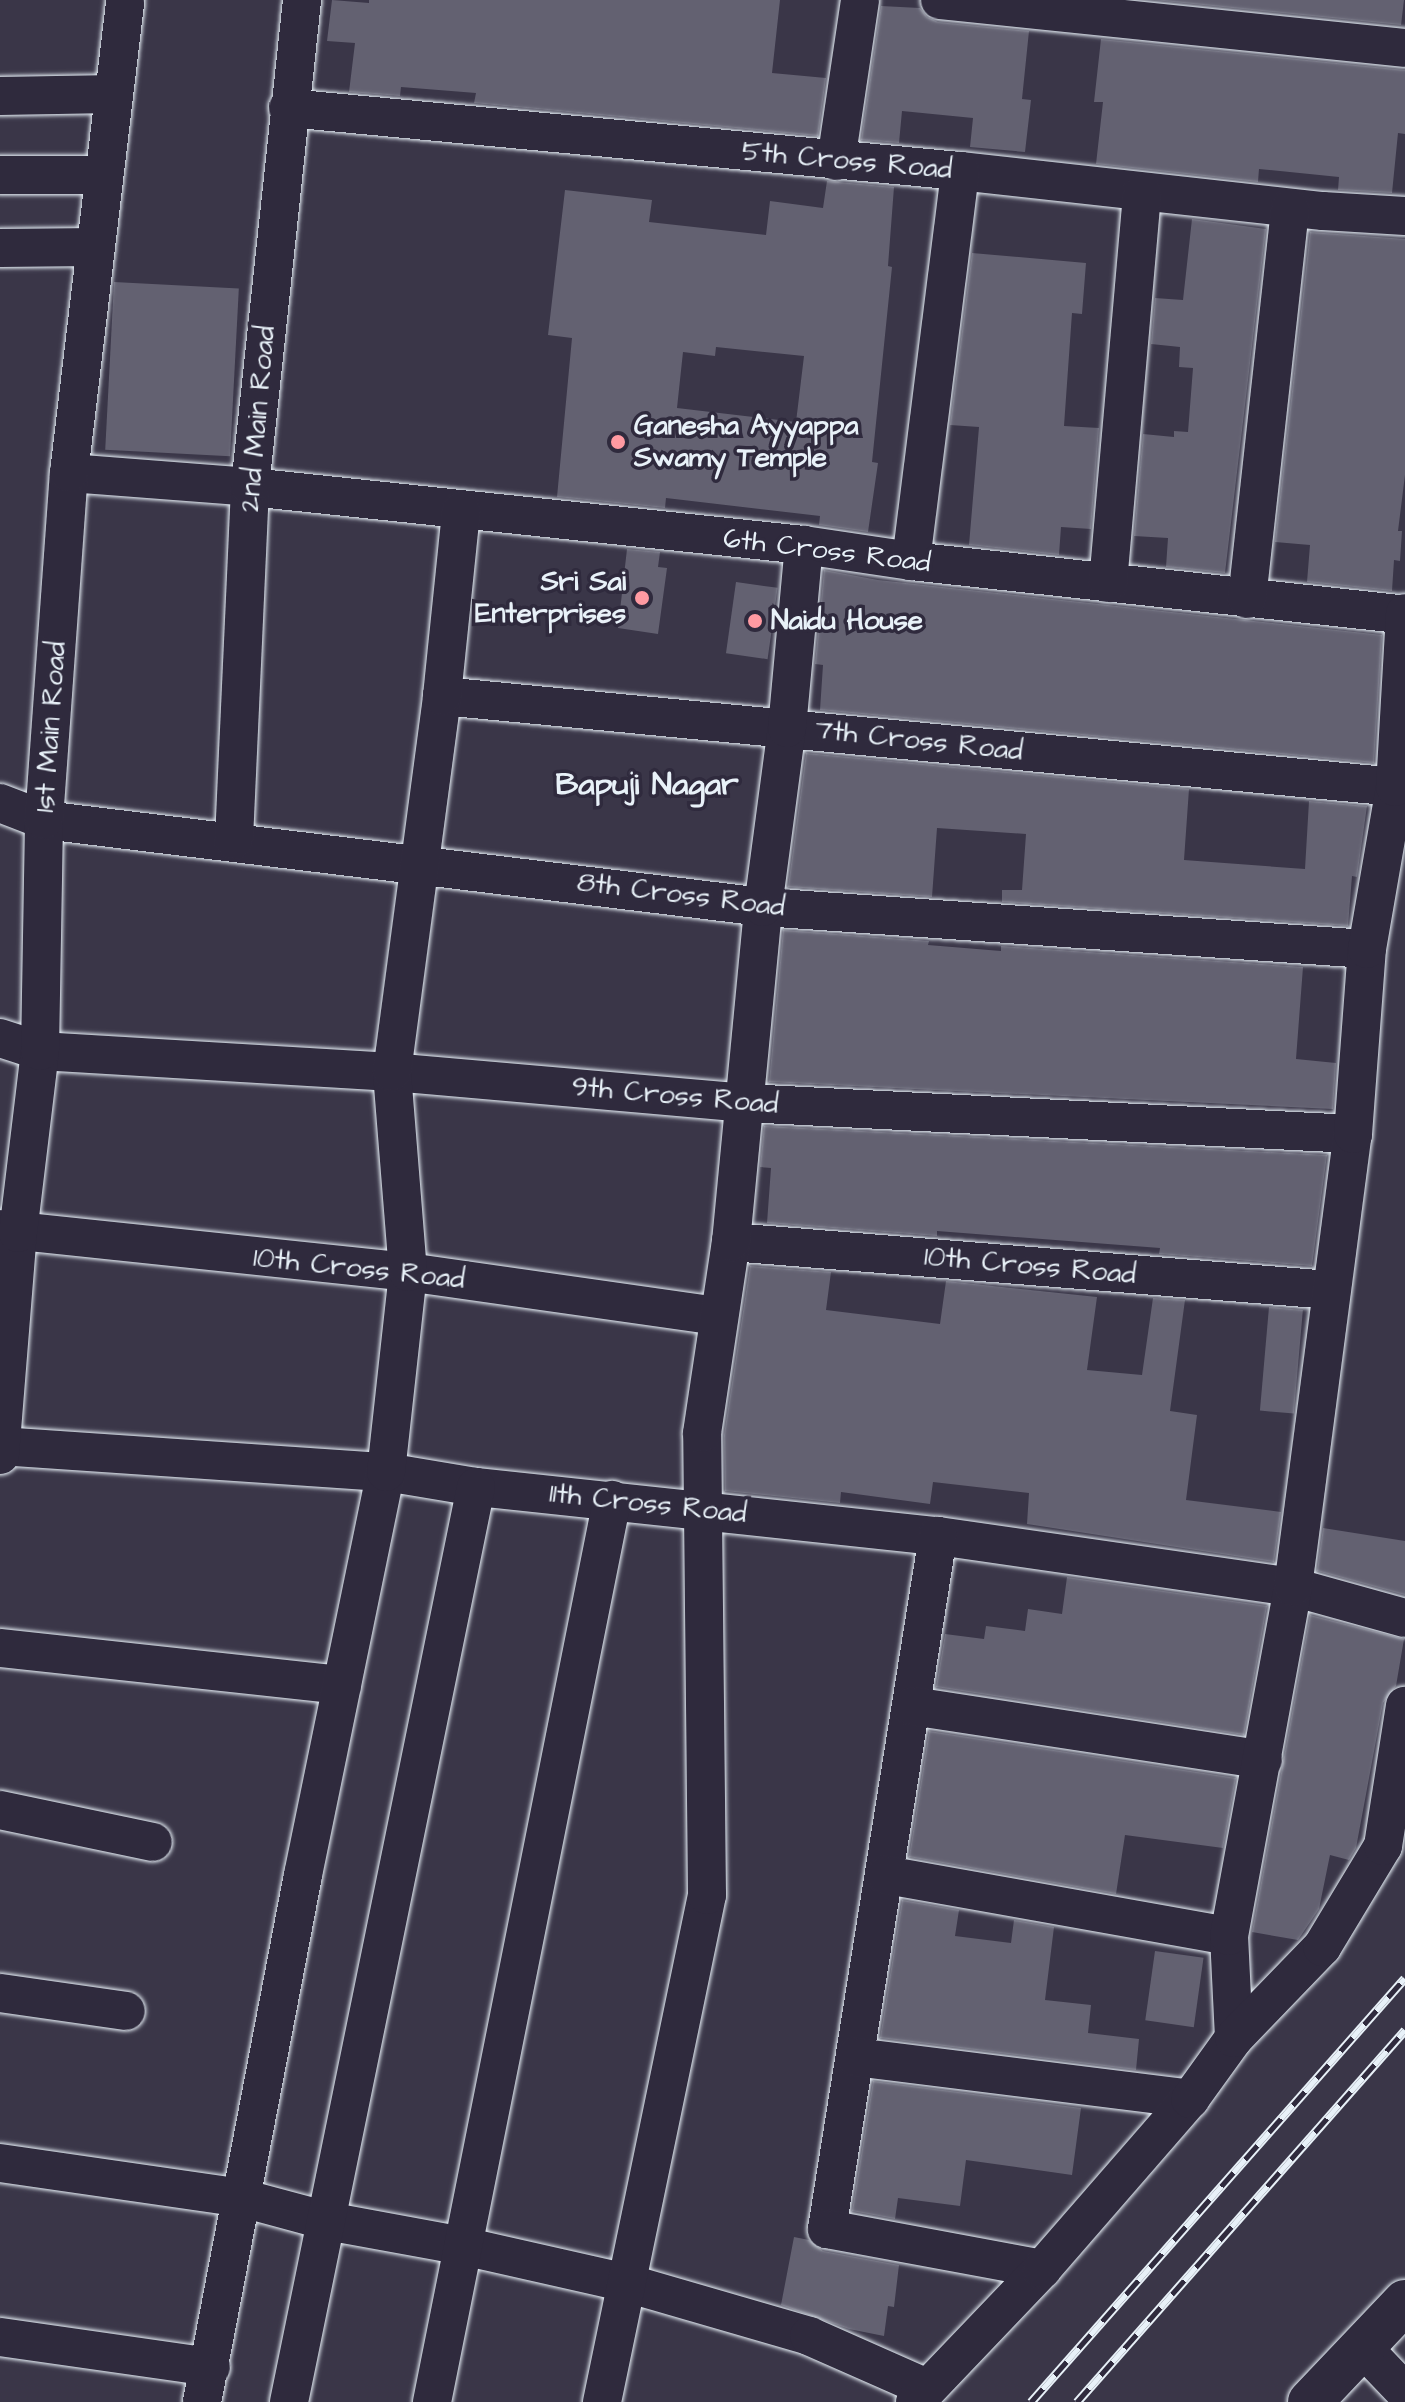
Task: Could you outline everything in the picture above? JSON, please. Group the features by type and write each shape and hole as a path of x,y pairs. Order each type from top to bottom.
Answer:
{"street":[{"name":"1st Main Road","path":"0,1449 9,1231 40,1051 44,820 69,473 125,0"},
{"name":"2nd Main Road","path":"234,840 250,487 288,108 302,0"},
{"path":"836,161 860,0"},
{"path":"940,0 1405,48"},
{"path":"0,96 114,94"},
{"name":"5th Cross Road","path":"288,108 960,171 1290,208 1405,216"},
{"path":"911,561 960,171"},
{"path":"0,175 104,175"},
{"path":"1108,583 1142,193"},
{"path":"1247,599 1290,208"},
{"path":"0,248 95,247"},
{"name":"6th Cross Road","path":"69,473 250,487 804,545 911,561 1405,614"},
{"path":"0,2337 207,2385 386,1472 408,1272 392,1072 442,696 461,511"},
{"path":"602,2402 707,1895 702,1433 731,1242 763,907 787,728 804,545"},
{"path":"1234,2038 1229,1936 1293,1587 1353,1134 1367,949 1395,787 1405,614"},
{"name":"7th Cross Road","path":"442,696 1395,787"},
{"name":"8th Cross Road","path":"0,803 44,820 234,840 763,907 1367,949"},
{"name":"9th Cross Road","path":"0,1038 40,1051 392,1072 745,1103 1353,1134"},
{"name":"10th Cross Road","path":"9,1231 408,1272 718,1316"},
{"name":"10th Cross Road","path":"731,1242 1330,1290"},
{"name":"11th Cross Road","path":"0,1449 386,1472 476,1487 938,1536 1293,1587 1405,1618"},
{"path":"289,2402 476,1487"},
{"path":"432,2402 612,1500"},
{"path":"938,1536 827,2229 1042,2269"},
{"path":"0,1648 342,1685"},
{"path":"912,1706 1263,1760"},
{"path":"0,2163 242,2198 327,2221 463,2246 627,2283 809,2336 921,2395 1042,2269 1190,2099 1234,2038 1322,1947 1383,1846 1405,1706"},
{"path":"0,1810 153,1842"},
{"path":"886,1875 1229,1936"},
{"path":"0,1993 126,2011"},
{"path":"855,2057 1190,2099"},
{"path":"1310,2402 1405,2302"},
{"path":"1363,2348 1405,2392"}],"building":[{"path":"332,0 369,3 369,0 780,0 772,73 826,78 818,136 474,103 476,93 401,87 400,96 349,92 355,43 327,41"},
{"path":"1154,0 1404,0 1401,25"},
{"path":"881,6 920,8 927,17 938,22 1029,31 1022,99 1031,100 1025,152 970,147 973,118 902,111 899,143 861,140"},
{"path":"1101,39 1405,70 1405,134 1398,133 1392,193 1338,190 1339,177 1259,169 1258,182 1096,164 1103,102 1094,102"},
{"path":"827,181 894,187 888,266 892,267 872,462 878,463 868,532 819,525 820,516 666,498 665,508 557,497 572,338 548,335 565,190 652,200 649,222 766,235 770,201 823,208","holes":["716,347 804,356 796,422 677,408 683,352 715,356"]},
{"path":"1192,219 1266,229 1225,573 1166,567 1168,538 1134,536 1143,434 1174,437 1174,431 1188,432 1193,368 1179,367 1180,347 1151,344 1155,298 1183,300"},
{"path":"1310,232 1405,239 1405,475 1398,531 1402,531 1400,561 1394,560 1392,591 1307,582 1310,545 1275,542"},
{"path":"972,253 1086,263 1082,314 1072,313 1064,426 1099,428 1091,529 1061,527 1059,555 969,545 979,427 950,425"},
{"path":"114,282 239,289 230,456 105,450"},
{"name":"Sri Sai Enterprises","path":"627,549 660,552 658,567 667,568 658,634 618,628"},
{"path":"824,570 878,580 1382,635 1374,763 820,710 823,665 815,664"},
{"name":"Naidu House","path":"736,582 778,588 768,659 726,653"},
{"path":"806,753 1189,789 1184,860 1305,869 1309,801 1367,806 1357,877 1352,876 1348,926 1002,902 1002,890 1022,890 1026,834 937,828 932,897 788,887"},
{"path":"783,930 929,941 928,945 1001,951 1001,946 1303,967 1296,1059 1336,1063 1333,1109 769,1082"},
{"path":"764,1126 1327,1155 1312,1266 1159,1254 1160,1248 937,1231 937,1236 767,1223 771,1168 760,1167"},
{"path":"750,1266 831,1272 826,1310 940,1324 946,1281 1097,1297 1087,1370 1142,1375 1153,1298 1185,1300 1170,1411 1197,1415 1186,1500 1281,1512 1274,1562 1027,1524 1029,1493 933,1482 930,1504 841,1492 840,1503 725,1491 724,1435"},
{"path":"1269,1307 1303,1310 1294,1414 1260,1411"},
{"path":"1323,1528 1405,1541 1405,1595 1317,1571"},
{"path":"1067,1577 1267,1606 1244,1735 936,1687 945,1634 984,1639 986,1626 1025,1631 1028,1609 1062,1614"},
{"path":"1310,1615 1404,1639 1396,1686 1383,1703 1356,1848 1349,1860 1330,1855 1319,1909 1298,1940 1252,1932"},
{"path":"929,1731 1236,1778 1223,1848 1125,1835 1116,1894 909,1857"},
{"path":"902,1900 959,1910 955,1936 1011,1943 1014,1920 1054,1927 1045,2000 1091,2005 1088,2033 1139,2039 1136,2070 880,2038"},
{"path":"1155,1951 1204,1958 1194,2027 1145,2020"},
{"path":"873,2081 1081,2108 1072,2175 966,2160 960,2206 898,2198 895,2219 852,2211"},
{"path":"794,2237 809,2240 823,2251 899,2265 894,2307 888,2306 884,2336 849,2329 781,2305"}],"railway":[{"path":"1031,2402 1405,1978"},
{"path":"1077,2402 1405,2030"}],"place":[{"name":"Ganesha Ayyappa Swamy Temple","path":"618,442"},
{"name":"Sri Sai Enterprises","path":"642,598"},
{"name":"Naidu House","path":"755,621"}],"district":[{"name":"Bapuji Nagar","path":"647,785"}]}
